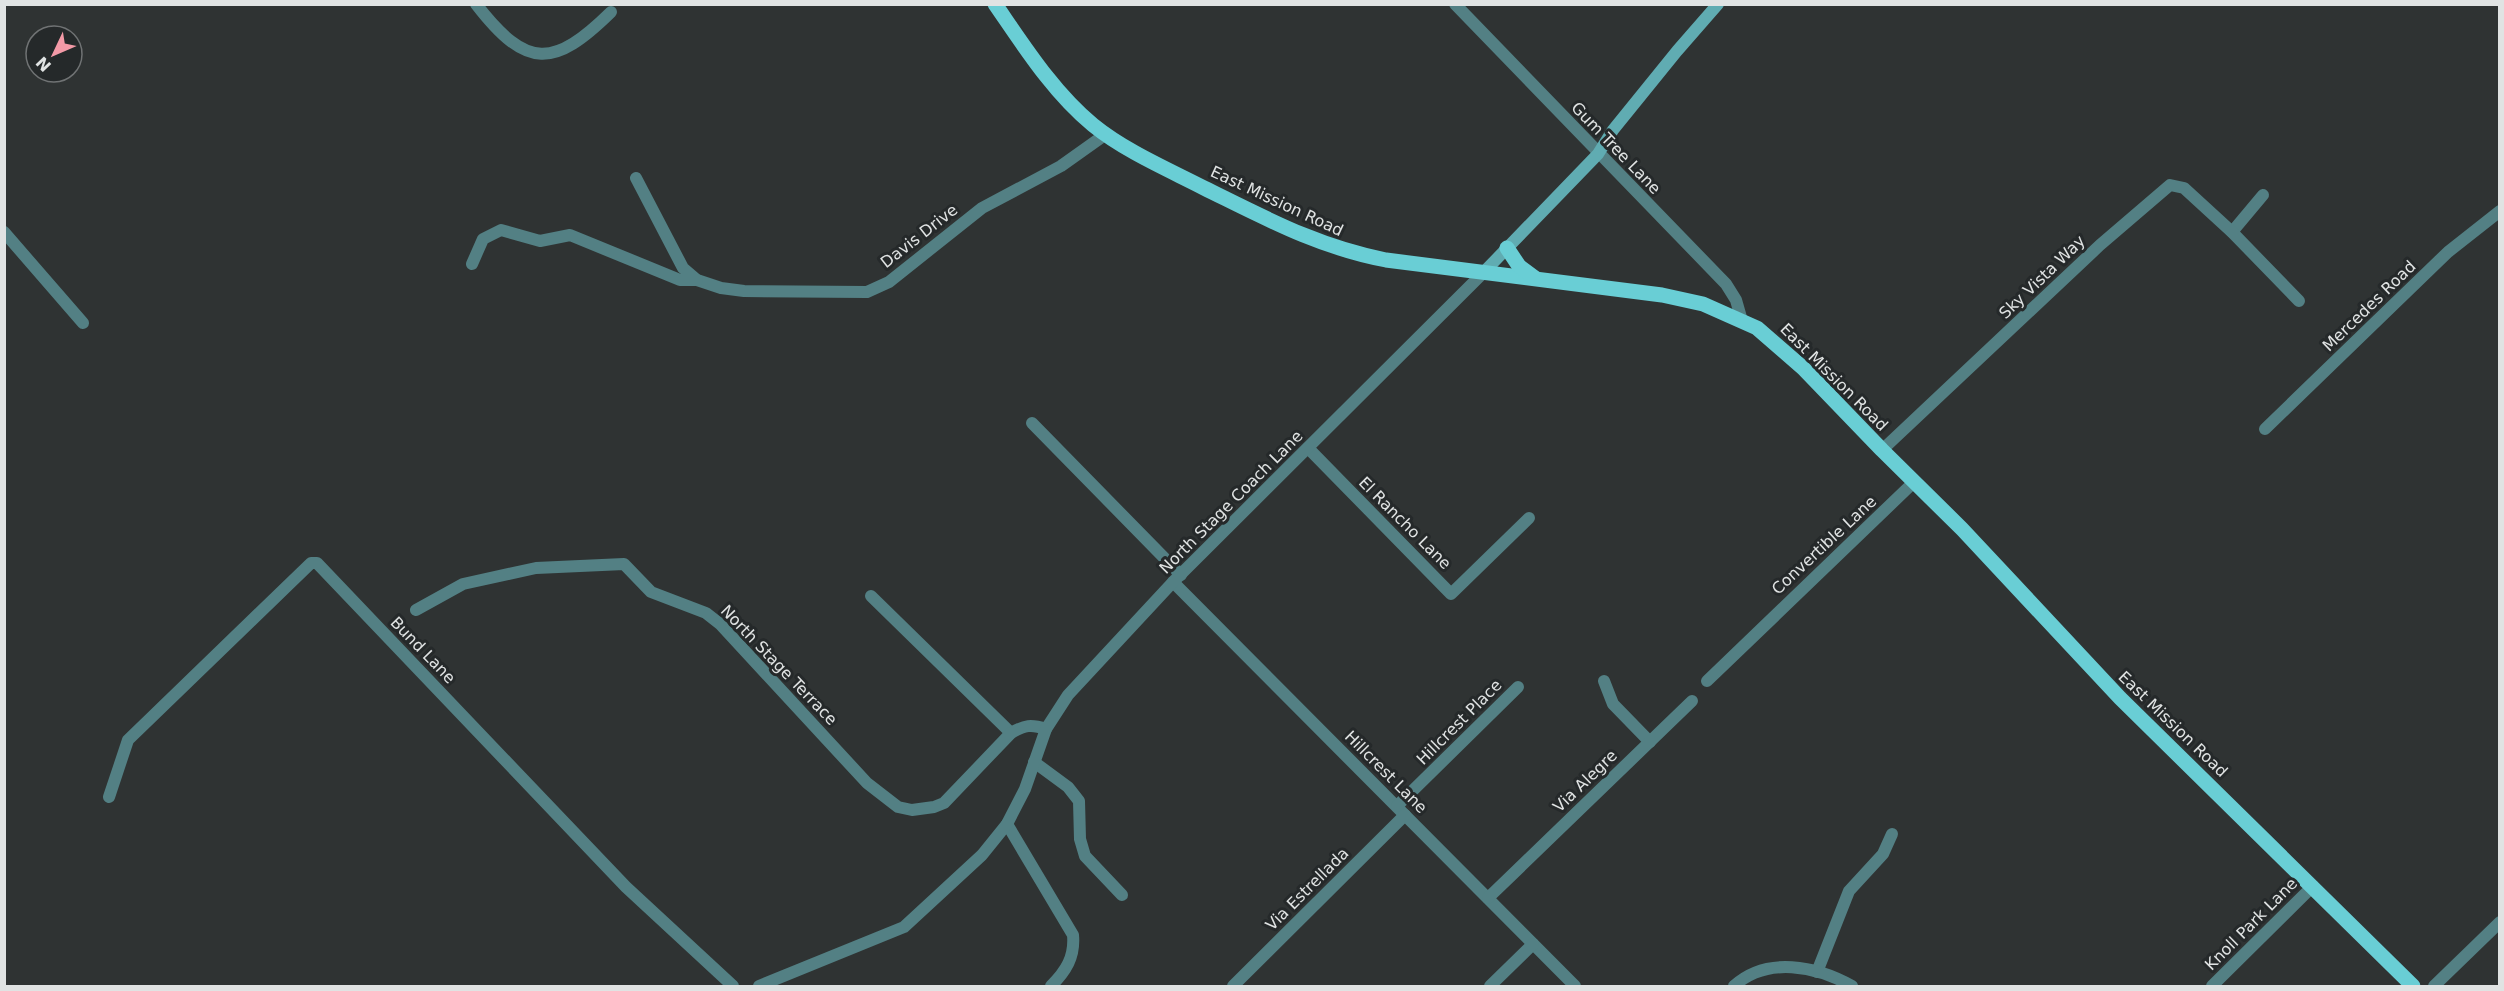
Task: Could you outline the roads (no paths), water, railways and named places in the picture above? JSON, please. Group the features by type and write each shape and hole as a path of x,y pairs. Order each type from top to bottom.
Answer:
{"main road":[{"name":"East Mission Road","path":"995,4 1053,84 1074,107 1106,134 1172,171 1303,236 1346,252 1483,273 1662,295 1703,304 1757,328 1803,368 2046,616 2120,698 2413,987"},
{"name":"North Stage Coach Lane","path":"1483,273 1598,154 1613,130 1718,4"},
{"path":"1507,248 1519,266 1537,279"}],"street":[{"path":"476,4 491,24 515,47 534,53 552,54 584,39 611,12"},
{"name":"Gum Tree Lane","path":"1455,4 1726,284 1736,300 1742,321"},
{"name":"Davis Drive","path":"472,264 483,239 501,230 540,241 570,235 680,280 697,280 722,288 744,291 867,292 889,282 982,208 1061,166 1106,134"},
{"path":"636,178 683,268 697,280"},
{"name":"Sky Vista Way","path":"1882,450 2100,245 2170,185 2184,188 2232,232 2299,301"},
{"path":"2232,232 2263,195"},
{"name":"Mercedes Road","path":"2265,429 2448,252 2499,211"},
{"path":"4,232 83,323"},
{"name":"North Stage Coach Lane","path":"759,987 904,927 982,855 1006,824 1025,789 1046,729 1068,695 1177,578 1483,273"},
{"name":"Hillcrest Lane","path":"1032,423 1401,811 1575,987"},
{"name":"El Rancho Lane","path":"1308,448 1452,594 1529,518"},
{"name":"Convertible Lane","path":"1707,681 1914,482"},
{"name":"Bund Lane","path":"109,797 128,740 311,563 316,562 626,887 733,987"},
{"name":"North Stage Terrace","path":"416,610 462,584 536,567 624,564 651,592 706,613 720,624 867,783 898,807 912,810 944,803 1011,733"},
{"path":"871,596 1011,733 1032,724 1046,729"},
{"path":"1604,681 1613,704 1650,742"},
{"name":"Hillcrest Place","path":"1401,811 1518,687"},
{"name":"Via Alegre","path":"1488,898 1692,701"},
{"path":"1034,762 1049,771 1079,801 1080,839 1085,856 1122,895"},
{"name":"Via Estrellada","path":"1233,987 1401,811"},
{"path":"1006,824 1073,935 1074,948 1071,959 1051,987"},
{"path":"1817,972 1849,891 1883,854 1892,834"},
{"name":"Knoll Park Lane","path":"2212,987 2313,886"},
{"path":"2434,987 2499,922"},
{"path":"1490,987 1533,944"},
{"path":"1734,987 1770,967 1804,968 1835,976 1852,987"}]}
